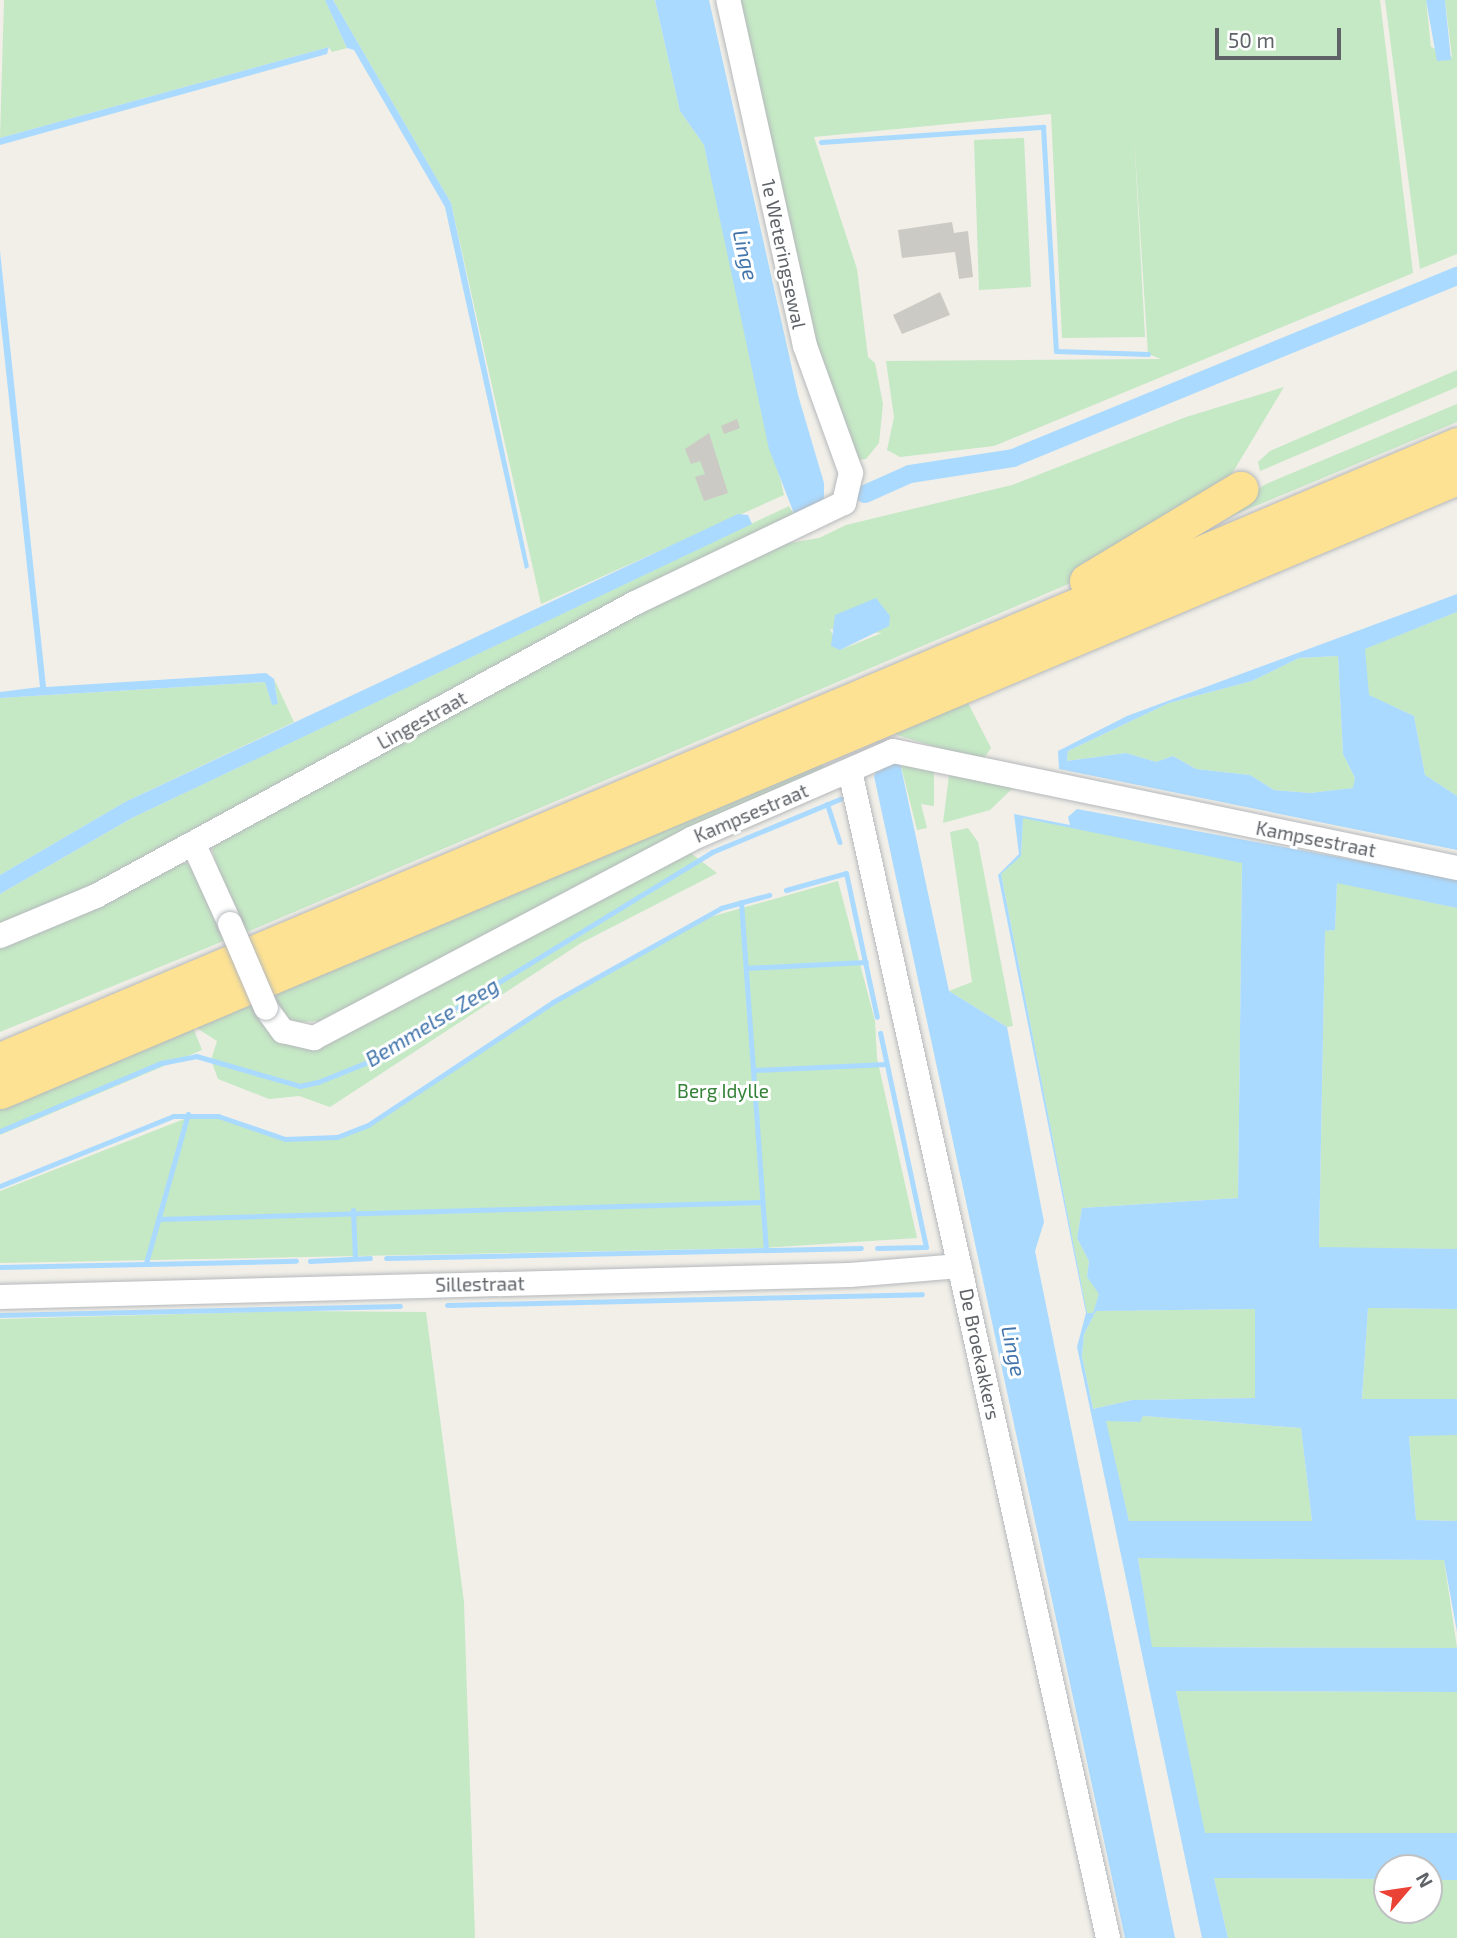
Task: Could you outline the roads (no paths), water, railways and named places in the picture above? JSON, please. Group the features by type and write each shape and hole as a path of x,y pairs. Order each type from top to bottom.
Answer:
{"highway":[{"path":"0,1060 1025,625 1457,445"},
{"path":"0,1091 1457,477"},
{"path":"1025,625 1071,590 1240,489"}],"street":[{"name":"1e Weteringsewal","path":"728,0 804,346 851,473 844,503"},
{"name":"Lingestraat","path":"0,936 58,915 194,845 635,603 844,503"},
{"name":"Kampsestraat","path":"194,845 266,1009 283,1031 313,1038 691,839 893,751 1457,868"},
{"name":"De Broekakkers","path":"850,771 1108,1938"},
{"name":"Sillestraat","path":"0,1297 850,1275 960,1266"}],"water":[{"path":"325,0 333,0 451,203 529,567 525,569 445,207 354,50 347,48"},
{"name":"Linge","path":"655,0 709,0 798,395 824,483 824,502 795,516 769,449 704,145 680,111"},
{"path":"1426,0 1445,0 1451,60 1437,61"},
{"path":"329,47 327,54 0,145 0,138"},
{"path":"0,251 46,687 266,673 274,679 278,704 272,705 265,682 0,698 0,692 40,687 0,315"},
{"path":"738,514 748,515 752,524 132,818 0,894 0,875 125,802"},
{"path":"1457,594 1457,612 1365,649 1369,695 1414,716 1425,775 1457,796 1457,850 1059,769 1058,751 1127,716","holes":["1338,656 1343,754 1355,778 1353,788 1310,793 1274,790 1250,775 1196,769 1173,756 1156,762 1126,753 1067,761 1068,751 1169,703 1252,681 1299,658"]},
{"path":"876,598 890,616 889,626 840,650 831,646 835,615"},
{"name":"Linge","path":"899,758 949,991 1007,1027 1044,1222 1035,1251 1175,1938 1125,1938 874,776 878,767"},
{"path":"1077,809 1457,879 1457,908 1337,883 1335,930 1325,931 1319,1247 1457,1249 1457,1309 1368,1308 1362,1399 1457,1399 1457,1435 1409,1436 1416,1520 1457,1521 1457,1632 1444,1560 1138,1558 1152,1647 1457,1648 1457,1692 1176,1691 1205,1833 1457,1833 1457,1880 1443,1880 1443,1854 1373,1854 1373,1879 1214,1878 1228,1938 1202,1938 1077,1347 1086,1313 998,875 1019,854 1014,814 1070,825 1068,817","holes":["1023,818 1242,863 1238,1198 1082,1208 1077,1238 1089,1261 1087,1277 1099,1294 1093,1313 1087,1313 1001,874 1021,856","1255,1309 1255,1398 1132,1400 1093,1409 1082,1356 1084,1334 1096,1311","1143,1416 1301,1428 1312,1521 1129,1521 1106,1421 1140,1422"]}],"waterway":[{"path":"821,142 1043,127 1056,351 1148,354"},
{"path":"865,494 910,474 1013,458 1457,276"},
{"name":"Bemmelse Zeeg","path":"0,1131 161,1063 196,1056 300,1086 318,1082 368,1062 712,852 840,799"},
{"path":"827,804 839,842"},
{"path":"786,890 846,873 877,1017"},
{"path":"0,1186 173,1116 218,1116 285,1139 337,1137 368,1125 553,1002 721,908 769,895"},
{"path":"741,902 766,1250"},
{"path":"746,968 866,962"},
{"path":"877,1248 926,1247 880,1033"},
{"path":"754,1070 886,1064"},
{"path":"146,1263 188,1114"},
{"path":"158,1219 763,1202"},
{"path":"353,1210 355,1258"},
{"path":"386,1258 861,1248"},
{"path":"310,1261 370,1258"},
{"path":"0,1267 296,1261"},
{"path":"447,1305 922,1294"},
{"path":"0,1315 400,1306"}],"park label":[{"name":"Berg Idylle","path":"723,1091"}]}
